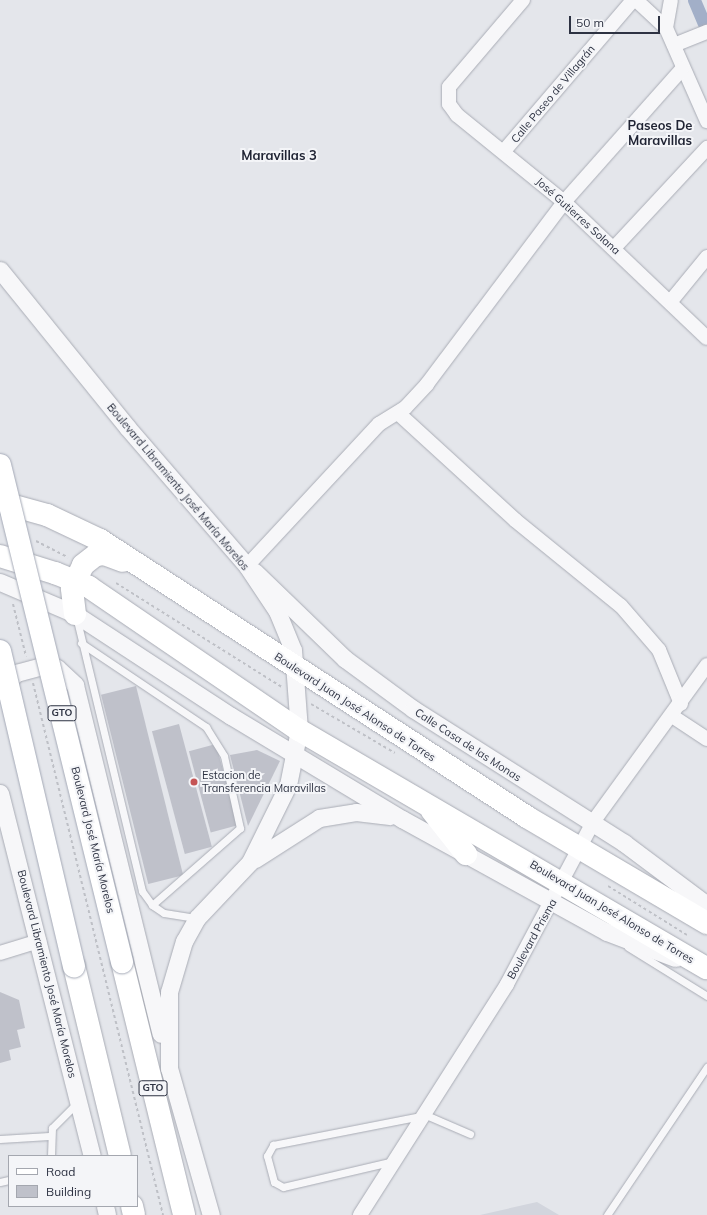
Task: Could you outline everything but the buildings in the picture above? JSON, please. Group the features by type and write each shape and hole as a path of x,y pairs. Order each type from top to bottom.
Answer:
{"main road":[{"name":"Boulevard José María Morelos","path":"0,465 184,1215"},
{"name":"Boulevard Juan José Alonso de Torres","path":"0,502 82,530 295,669 580,847 707,923"},
{"path":"75,614 78,572 96,555 112,555 194,609 223,621"},
{"name":"Boulevard Juan José Alonso de Torres","path":"0,556 78,572 299,730 563,882 707,969"},
{"path":"0,651 120,1155"},
{"path":"425,802 466,854"}],"street":[{"name":"José Gutierres Solana","path":"523,0 454,81 447,98 457,115 504,151 564,202 671,301 707,338"},
{"name":"Calle Paseo de Villagrán","path":"504,151 633,0"},
{"path":"636,0 666,28 674,45 682,69 707,122"},
{"path":"666,28 671,0"},
{"path":"674,45 707,32"},
{"path":"247,566 380,424 398,413 427,384 564,202 682,69"},
{"path":"614,248 707,148"},
{"path":"671,301 707,257"},
{"name":"Boulevard Libramiento José María Morelos","path":"0,270 127,427 247,566 286,628 295,669 299,698 299,730 295,756 279,808 250,862 197,918 184,941 169,992 169,1068 211,1215"},
{"path":"398,413 515,520 621,606 659,650 681,704"},
{"name":"Calle Casa de las Monas","path":"247,566 276,589 345,658 378,683 466,745 593,822 705,902"},
{"path":"4,583 75,614 295,756 402,819 607,932 707,969"},
{"name":"Boulevard Prisma","path":"360,1215 426,1115 553,902 593,822 681,704 707,665"},
{"path":"0,689 16,673 29,668 57,668 75,685 169,1068"},
{"path":"672,716 707,739"},
{"name":"Boulevard Libramiento José María Morelos","path":"0,793 39,941 92,1155"},
{"path":"250,862 319,818 356,812 402,819"},
{"path":"0,953 39,941"}],"lane":[{"path":"75,614 136,873 142,891 152,906 174,916 197,918"},
{"path":"81,643 206,727 224,756 240,828 152,906"},
{"path":"607,932 707,996"},
{"path":"607,1215 707,1068"},
{"path":"50,1155 49,1136 58,1120 79,1101"},
{"path":"396,1160 283,1187 274,1182 267,1156 273,1145 426,1115 470,1134"},
{"path":"0,1139 49,1136"}],"path":[{"path":"32,539 78,572"},
{"path":"110,580 299,698 402,758"},
{"path":"4,583 29,668 163,1215"},
{"path":"606,885 694,939"}],"shaded area":[{"path":"537,1202 559,1215 480,1215"}],"waterway":[{"path":"694,0 707,30"}],"place":[{"name":"Estacion de Transferencia Maravillas","path":"194,782"}],"district":[{"name":"Paseos De Maravillas","path":"660,134"},
{"name":"Maravillas 3","path":"279,155"}]}
